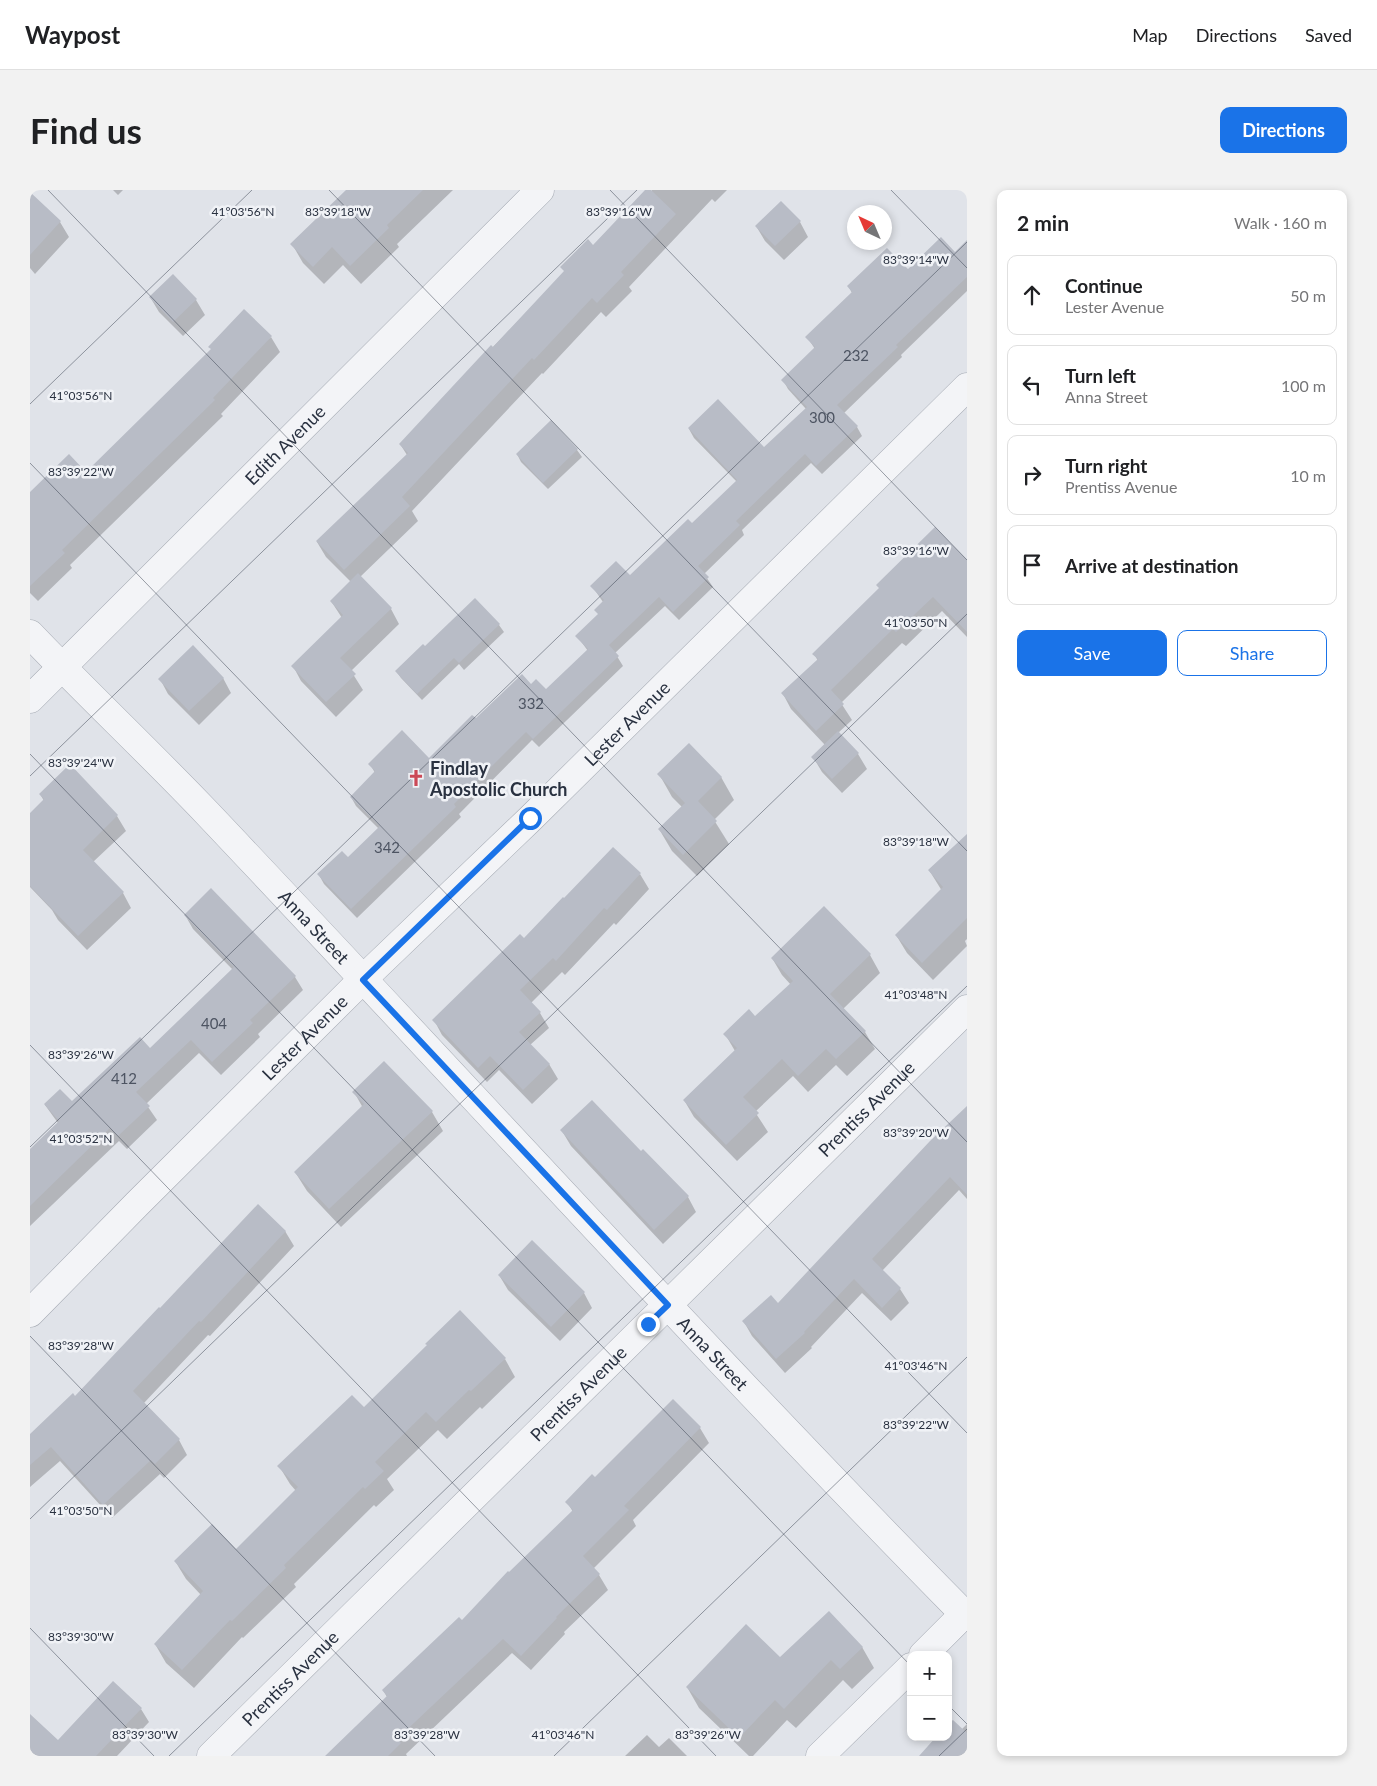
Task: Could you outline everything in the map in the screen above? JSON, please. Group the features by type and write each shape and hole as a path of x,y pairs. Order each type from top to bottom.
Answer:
{"street":[{"name":"Edith Avenue","path":"30,700 540,190"},
{"name":"Lester Avenue","path":"30,1313 363,980 967,387"},
{"name":"Anna Street","path":"30,634 204,809 668,1305 888,1536 966,1612"},
{"name":"Prentiss Avenue","path":"211,1756 967,1009"},
{"path":"927,1651 966,1612"},
{"path":"820,1756 907,1670"}],"building":[{"path":"346,190 423,190 387,225 389,228 350,266 332,247 313,267 290,244"},
{"path":"645,190 651,190 676,214 621,272 624,275 597,303 592,298 534,360 532,358 402,497 410,506 344,570 316,541 408,453 399,444 491,345 493,347 564,271 560,267 588,239 593,245"},
{"path":"30,192 61,221 30,255"},
{"path":"781,201 801,221 775,246 755,226"},
{"path":"941,237 955,252 967,240 967,277 837,405 858,426 816,466 805,454 736,521 740,525 698,566 709,577 673,612 659,597 609,645 619,656 533,739 526,732 454,804 456,807 351,909 317,874 342,851 348,857 380,826 350,797 375,771 368,764 402,730 429,758 472,715 476,718 522,674 531,684 536,679 546,689 588,649 575,636 598,614 594,610 604,600 590,586 616,561 630,575 688,519 692,523 737,480 688,428 718,399 764,447 807,407 781,380 815,347 805,337 852,292 847,286 885,250 889,250 908,269"},
{"path":"173,274 197,299 173,322 149,297"},
{"path":"244,309 272,336 213,398 215,400 62,550 65,553 30,586 30,492 69,454 86,472 211,349 208,347"},
{"path":"551,420 578,449 543,483 516,454"},
{"path":"935,527 967,560 967,632 933,597 896,632 893,629 831,690 844,704 816,731 781,693 818,659 812,654 879,588 876,585"},
{"path":"358,573 392,608 340,658 356,674 326,702 291,666 343,615 330,601"},
{"path":"475,598 500,624 459,663 454,658 417,694 395,671 423,644 425,646"},
{"path":"193,645 224,678 189,711 158,679"},
{"path":"838,731 859,753 832,779 811,757"},
{"path":"689,743 722,777 698,801 717,821 683,855 658,829 685,803 657,774"},
{"path":"70,764 118,815 83,850 124,892 78,936 30,886 30,813 44,799 39,794"},
{"path":"967,834 967,918 922,963 895,935 943,887 928,870"},
{"path":"613,847 641,873 607,910 604,908 556,961 553,958 520,990 541,1012 519,1032 550,1064 523,1090 490,1056 478,1068 432,1020 520,934 524,938"},
{"path":"211,888 296,976 250,1020 253,1023 212,1062 191,1040 136,1092 150,1106 118,1136 110,1128 30,1206 30,1149 59,1121 44,1104 60,1089 72,1101 140,1037 150,1048 234,967 184,915"},
{"path":"824,906 871,954 830,994 866,1031 836,1059 826,1049 798,1076 782,1059 743,1097 759,1113 726,1145 683,1100 737,1048 723,1034 749,1009 755,1016 793,981 771,958"},
{"path":"384,1061 433,1111 329,1209 294,1172 364,1104 352,1092"},
{"path":"592,1100 641,1151 643,1149 689,1196 654,1230 560,1130"},
{"path":"967,1106 967,1195 950,1177 872,1259 901,1288 882,1308 854,1279 805,1333 776,1359 742,1321 771,1295 778,1303 930,1141"},
{"path":"258,1204 286,1231 133,1391 180,1439 155,1464 151,1460 103,1505 51,1447 30,1465 30,1434 73,1393 75,1396"},
{"path":"532,1240 585,1292 551,1327 498,1275"},
{"path":"460,1310 506,1358 436,1422 426,1412 375,1462 384,1471 365,1489 363,1487 284,1565 286,1568 232,1621 230,1620 182,1670 154,1644 203,1591 174,1561 212,1524 236,1549 298,1487 277,1466 352,1395 364,1407"},
{"path":"673,1399 701,1427 624,1506 629,1510 583,1556 600,1574 556,1617 521,1656 503,1639 397,1739 401,1743 388,1756 325,1756 387,1696 382,1690 459,1617 462,1620 508,1571 573,1510 565,1502 592,1474 595,1477"},
{"path":"829,1611 863,1647 840,1669 831,1660 784,1709 775,1700 739,1738 686,1687 746,1624 780,1657"},
{"path":"113,1681 142,1708 96,1756 30,1756 30,1714 58,1740"},
{"path":"952,1721 967,1733 967,1756 919,1756 932,1741 952,1741"}],"place":[{"name":"Findlay Apostolic Church","path":"416,778"}],"route":[{"path":"530,818 363,980 668,1305 648,1324"}]}
